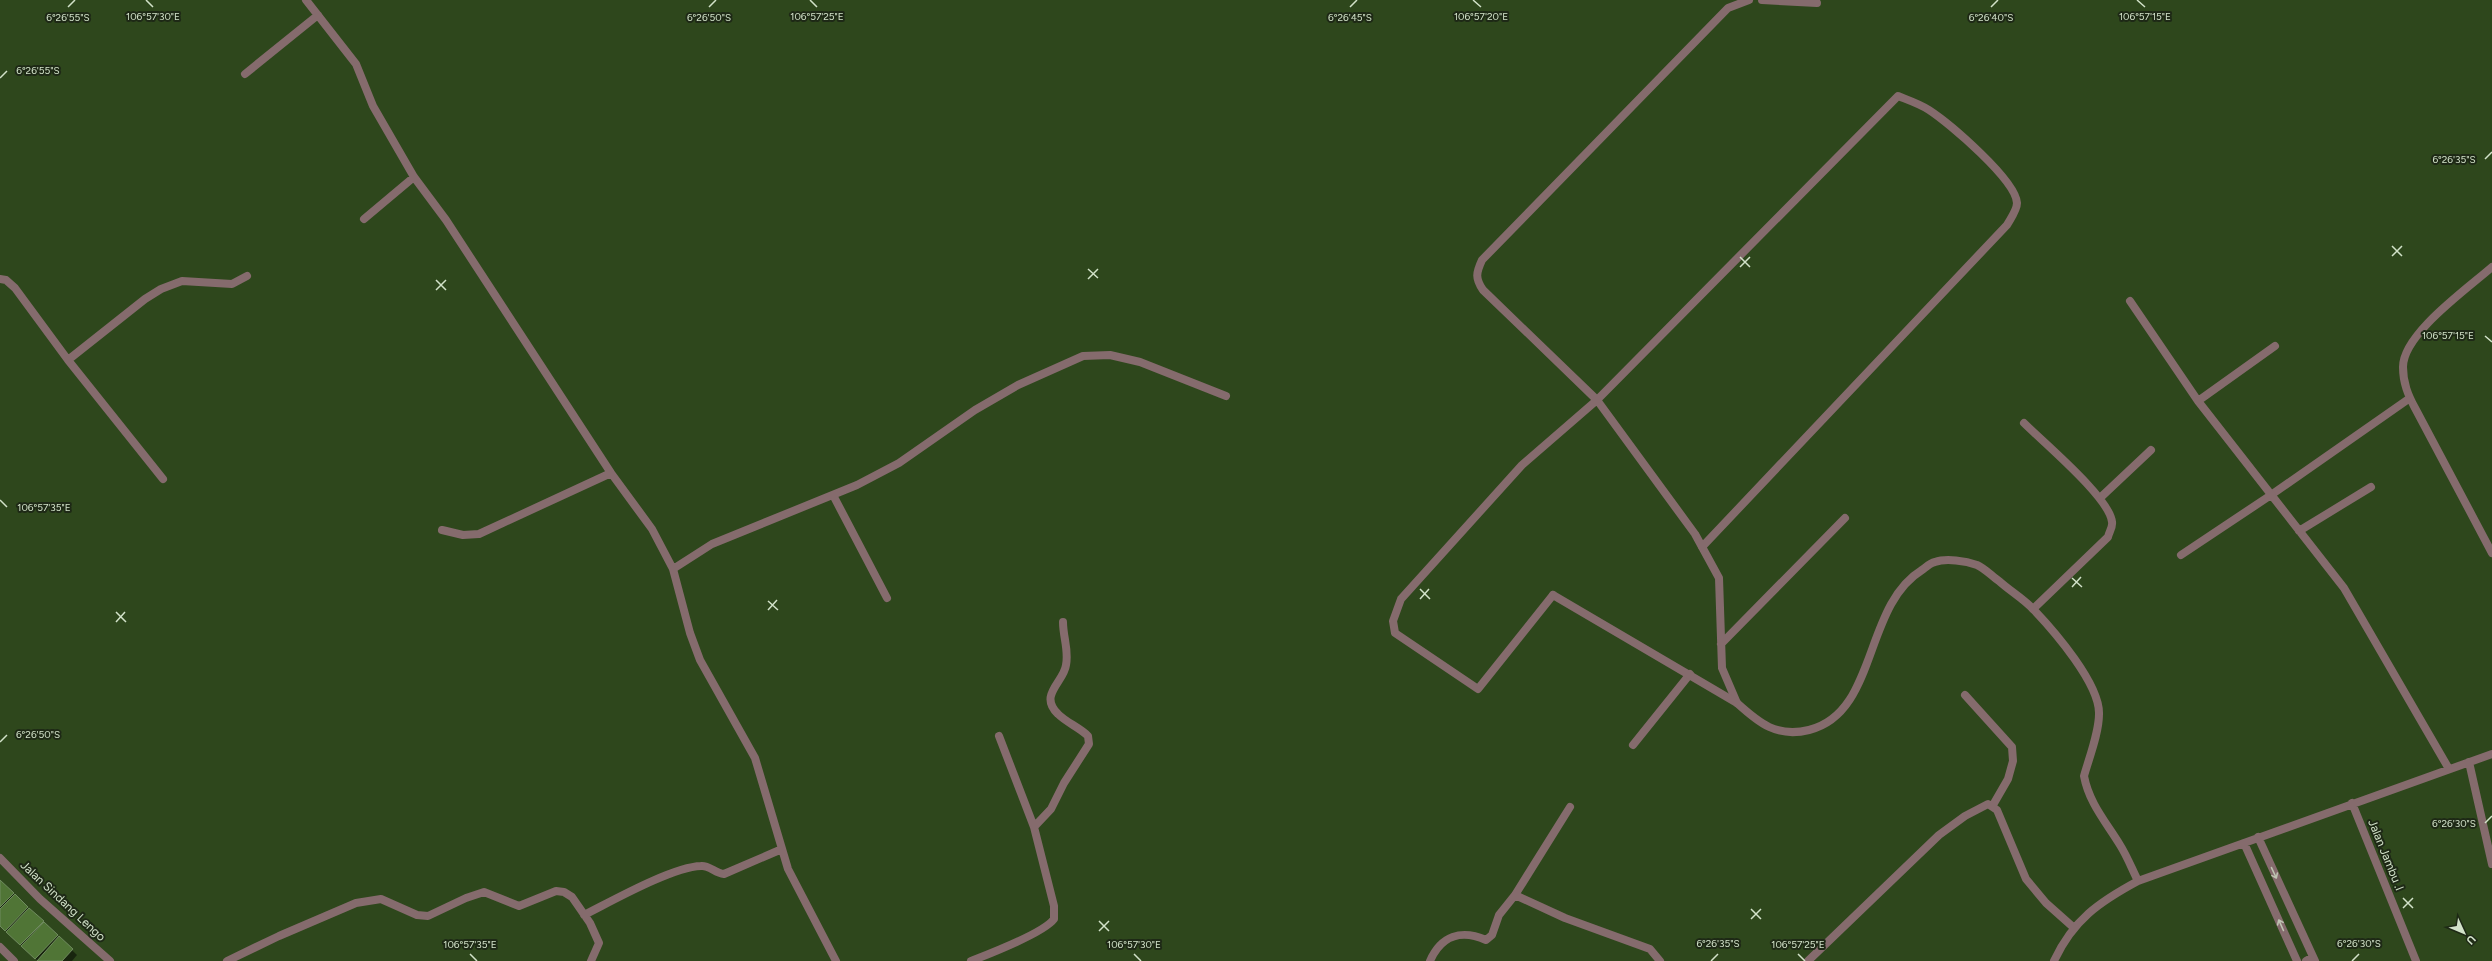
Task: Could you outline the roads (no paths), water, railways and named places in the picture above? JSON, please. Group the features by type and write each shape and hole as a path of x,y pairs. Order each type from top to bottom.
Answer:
{"street":[{"path":"306,0 356,64 373,106 414,177 446,220 611,473 652,529 673,569 695,647 755,758 788,869 836,961"},
{"path":"1737,703 1722,668 1719,578 1702,547 1597,400 1483,290 1478,282 1476,273 1482,260 1728,8 1749,0"},
{"path":"1762,0 1817,3"},
{"path":"245,74 318,15"},
{"path":"1702,547 2007,225 2017,203 2014,190 1968,140 1928,109 1898,96 1597,400 1522,465 1401,599 1393,621 1395,633 1478,690 1553,595 1690,674 1737,703 1760,724 1780,731 1800,732 1818,728 1834,718 1847,705 1857,688 1894,597 1908,578 1935,561 1961,561 1978,565 2033,609 2075,659 2094,696 2100,714 2084,776 2086,787 2090,799 2121,846 2138,881"},
{"path":"364,219 414,177"},
{"path":"2492,267 2418,332 2407,352 2403,366 2406,390 2492,553"},
{"path":"68,360 145,299 161,289 182,281 232,284 247,276"},
{"path":"0,279 6,280 15,288 68,360 163,479"},
{"path":"2130,301 2198,401 2344,588 2449,769"},
{"path":"2198,401 2275,346"},
{"path":"673,569 712,544 857,485 899,462 975,410 1018,385 1083,356 1110,355 1140,362 1226,396"},
{"path":"2181,556 2410,398"},
{"path":"2024,423 2100,498 2110,514 2112,524 2108,537 2033,609"},
{"path":"2100,498 2151,450"},
{"path":"442,530 462,535 479,534 611,473"},
{"path":"2300,531 2371,487"},
{"path":"833,495 887,598"},
{"path":"1721,644 1845,518"},
{"path":"1034,827 1051,809 1064,783 1089,744 1088,736 1057,714 1051,702 1054,685 1066,667 1067,648 1063,639 1063,622"},
{"path":"1633,745 1690,674"},
{"path":"1965,695 2012,747 2013,761 2008,778 1993,805"},
{"path":"971,961 1010,945 1046,926 1054,919 1054,906 1034,827 998,736"},
{"path":"2054,961 2073,927 2102,902 2138,881 2492,754"},
{"path":"2469,762 2492,864"},
{"name":"Jalan Jambu .I","path":"2352,803 2416,961"},
{"path":"1808,961 1939,835 1983,805 1988,804 1993,805 1997,810 2026,879 2046,904 2073,927"},
{"path":"1430,961 1434,952 1448,938 1459,934 1486,940 1492,935 1499,915 1515,895 1570,807"},
{"path":"2258,837 2311,960"},
{"path":"2244,843 2297,961"},
{"path":"584,915 672,873 705,866 718,873 724,874 782,849"},
{"name":"Jalan Sindang Lengo","path":"0,858 40,899 110,961"},
{"path":"228,961 279,936 356,903 369,900 381,899 417,915 428,916 466,898 484,892 519,906 556,891 564,892 572,897 584,915 599,943 591,961"},
{"path":"1515,895 1565,918 1650,949 1660,961"},
{"path":"0,947 14,961"}]}
